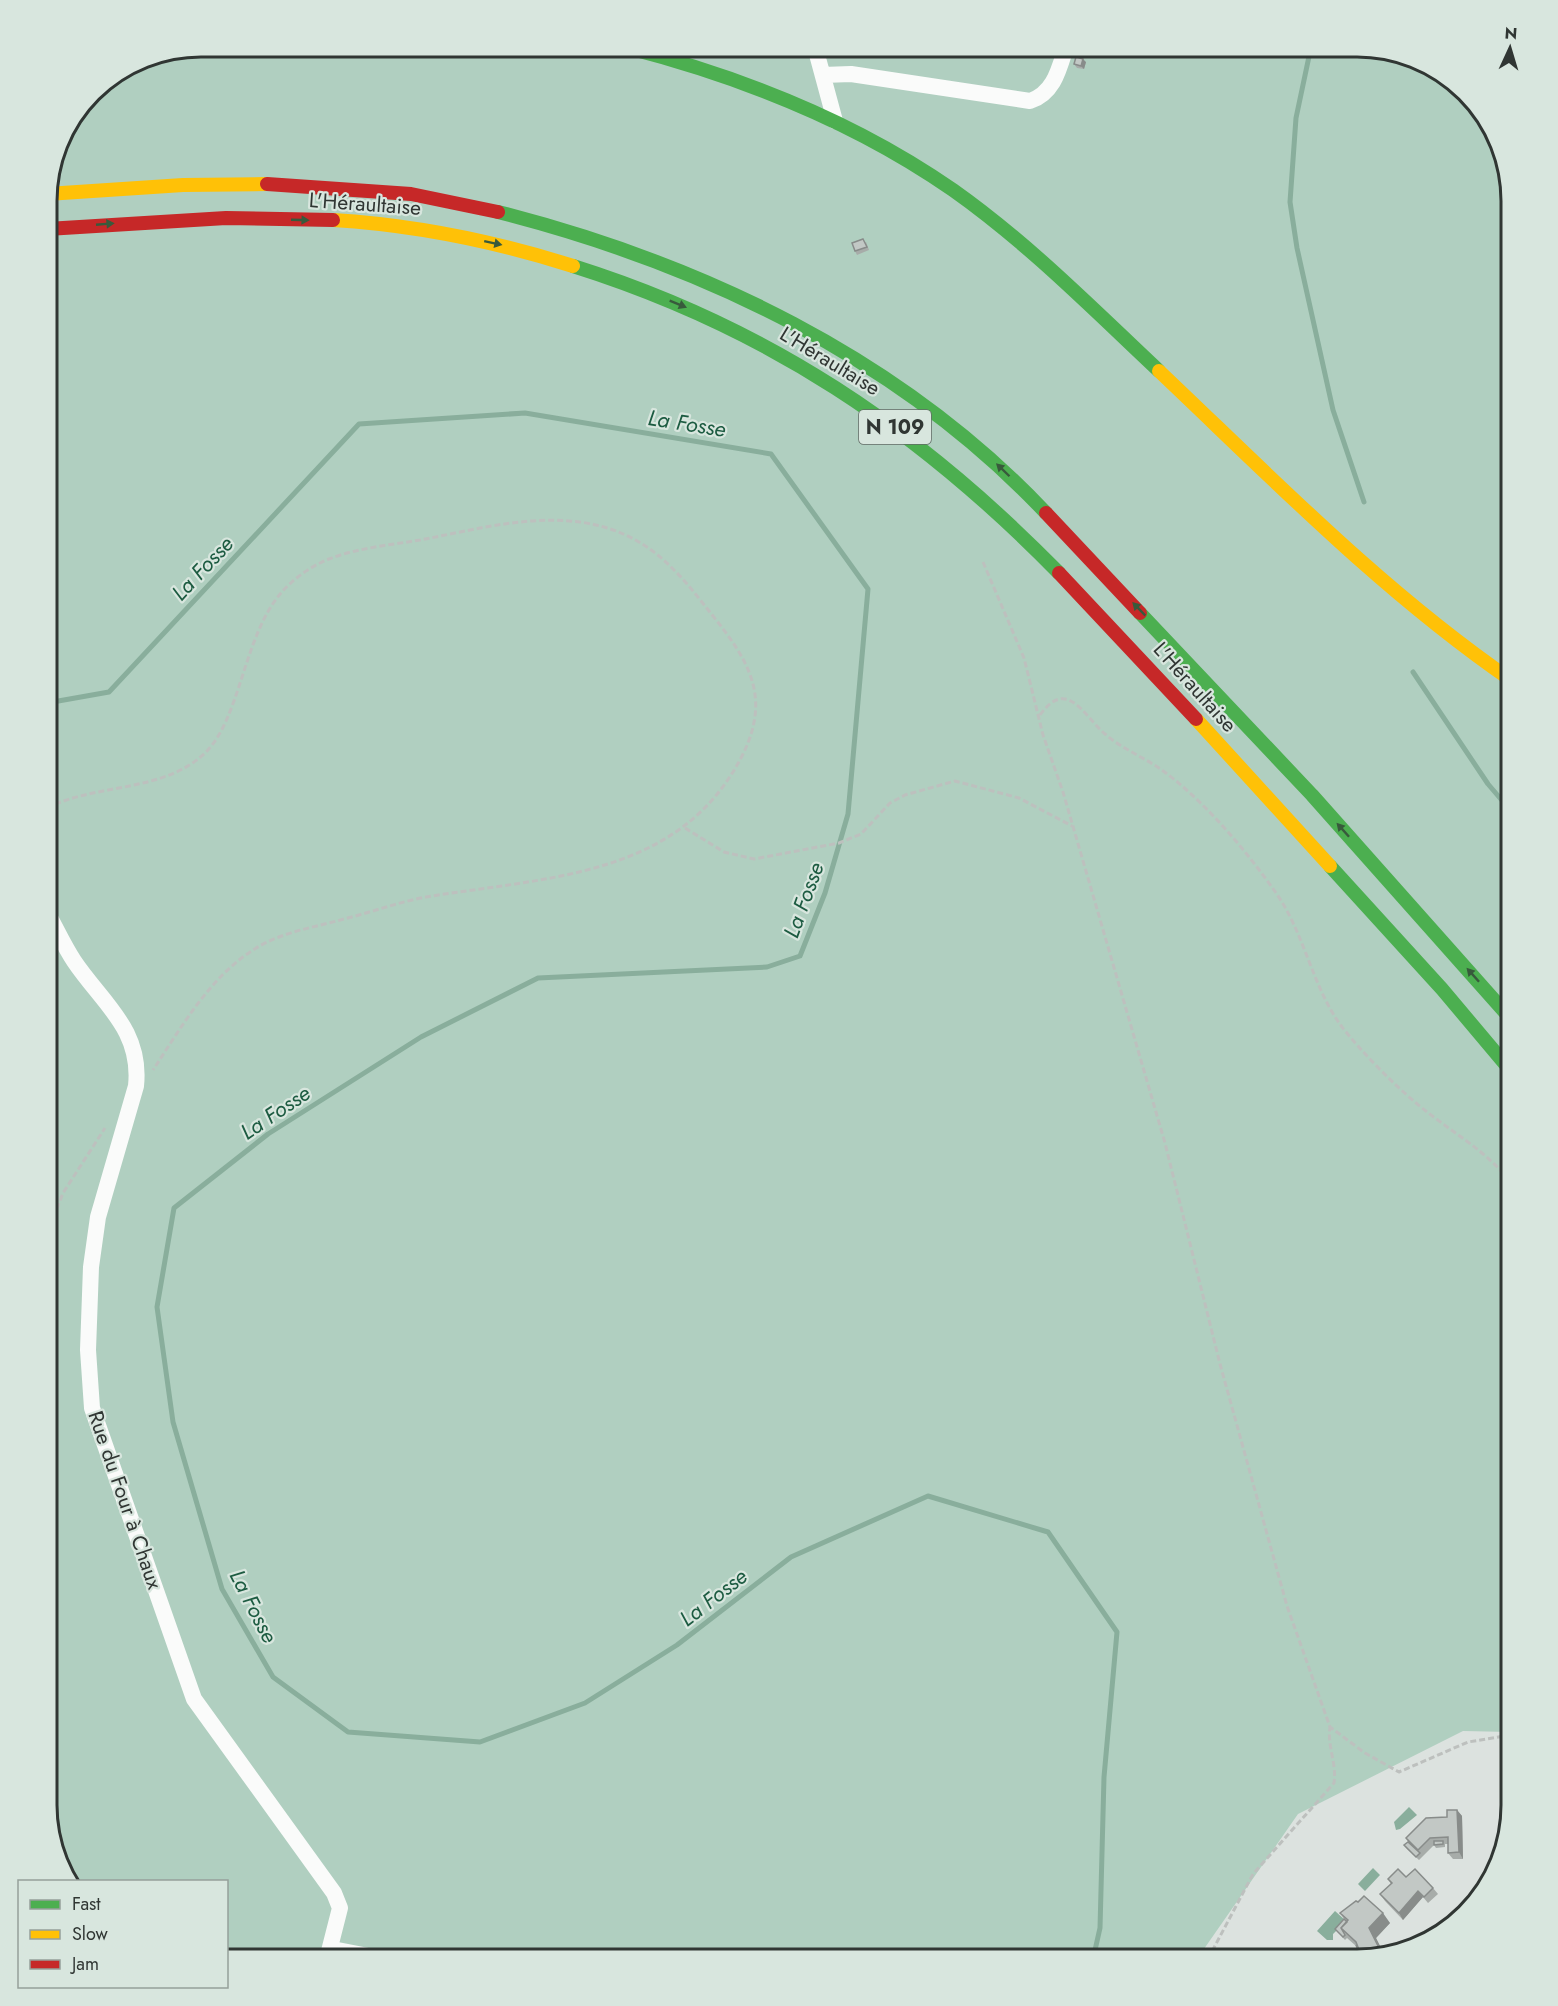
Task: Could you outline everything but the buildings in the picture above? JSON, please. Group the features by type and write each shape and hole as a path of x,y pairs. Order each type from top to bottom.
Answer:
{"main road":[{"path":"666,57 691,63 757,86 834,121 904,159 1001,226 1070,288 1343,546 1444,632 1501,672"},
{"name":"L'Héraultaise","path":"57,193 130,186 243,182 413,194 503,213 647,256 709,281 794,324 937,414 990,457 1033,499 1304,786 1501,1007"},
{"name":"L'Héraultaise","path":"57,228 136,221 236,218 407,226 499,244 580,267 705,314 787,357 927,450 1006,520 1150,668 1501,1059"}],"street":[{"path":"818,57 834,121"},
{"path":"823,75 851,74 1030,101 1042,97 1052,85 1062,57"},
{"name":"Rue du Four à Chaux","path":"57,931 74,962 120,1021 138,1064 136,1086 98,1217 90,1267 88,1350 92,1408 194,1699 334,1893 340,1908 330,1949"}],"path":[{"path":"57,805 164,777 187,768 208,750 227,718 248,654 271,605 284,590 308,570 328,559 366,549 518,522 559,520 602,526 631,537 661,556 683,578 740,651 755,686 756,711 746,748 732,775 699,815 685,828 660,844 587,871 420,898 277,937 244,956 219,979 191,1012 149,1076"},
{"path":"982,562 1024,658 1043,735 1165,1143 1220,1364 1287,1606 1330,1727 1328,1739 1336,1770 1334,1783 1253,1874 1213,1949"},
{"path":"1039,715 1047,705 1060,698 1071,699 1104,733 1158,767 1189,791 1216,819 1277,894 1296,929 1325,1000 1342,1027 1414,1102 1501,1169"},
{"path":"685,828 724,852 754,859 839,843 861,834 890,803 905,795 955,781 1019,798 1072,826"},
{"path":"57,1208 63,1193 83,1160 111,1122"},
{"path":"1330,1727 1365,1753 1398,1772 1468,1742 1501,1736"}],"shaded area":[{"path":"201,57 1366,57 1394,62 1429,76 1452,93 1477,121 1493,155 1501,192 1501,1732 1463,1731 1298,1814 1204,1949 228,1949 228,1880 78,1880 62,1842 57,1805 57,192 62,164 76,129 99,99 121,81 155,65 183,58"},
{"path":"1409,1807 1417,1815 1396,1830 1394,1822"},
{"path":"1373,1868 1380,1875 1365,1891 1358,1884"},
{"path":"1335,1911 1346,1921 1333,1934 1333,1940 1327,1940 1317,1931"}],"waterway":[{"path":"1309,57 1296,118 1290,202 1297,248 1333,410 1364,502"},
{"name":"La Fosse","path":"57,701 109,692 359,424 525,413 771,454 868,589 848,814 825,893 800,956 767,967 538,978 421,1037 268,1134 174,1208 157,1307 173,1422 222,1589 273,1677 348,1732 480,1742 585,1703 677,1645 791,1557 928,1496 1048,1532 1117,1632 1104,1777 1100,1928 1095,1949"},
{"path":"1413,672 1488,784 1501,799"}],"traffic: fast":[{"path":"662,57 712,72 796,104 837,122 915,165 981,210 1008,232 1159,371"},
{"path":"498,212 649,259 723,289 794,324 862,363 927,408 989,458 1046,513"},
{"path":"573,266 644,291 711,319 775,352 836,388 894,428 950,472 1059,573"},
{"path":"1140,613 1312,795 1501,1008"},
{"path":"1330,866 1442,989 1501,1059"}],"traffic: slow":[{"path":"57,193 183,185 267,184"},
{"path":"333,220 364,222 454,235 573,266"},
{"path":"1159,371 1373,571 1463,646 1501,673"},
{"path":"1196,719 1330,866"}],"traffic: jam":[{"path":"267,184 411,194 498,212"},
{"path":"57,228 226,218 333,220"},
{"path":"1046,513 1140,613"},
{"path":"1059,573 1196,719"}]}
